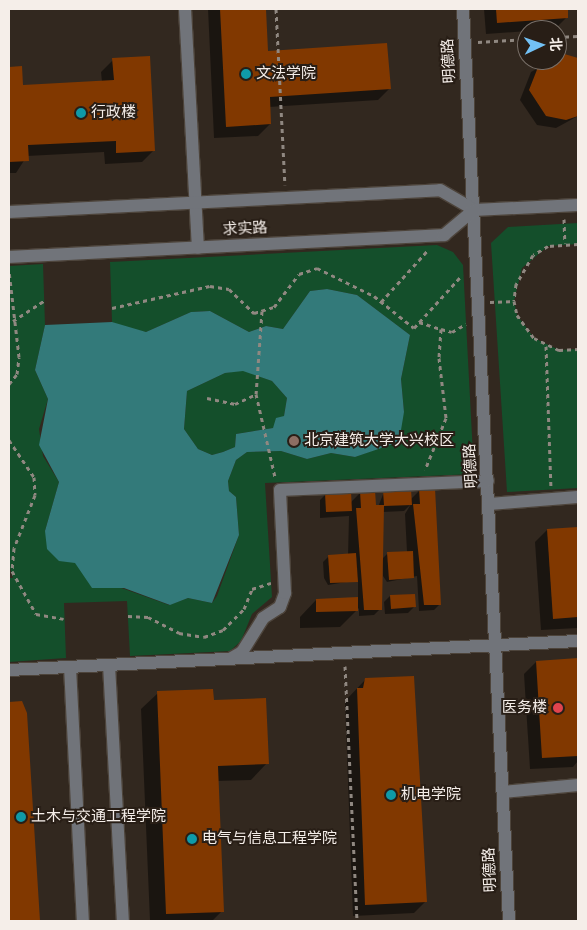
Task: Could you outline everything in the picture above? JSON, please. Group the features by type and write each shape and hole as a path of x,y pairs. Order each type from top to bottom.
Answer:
{"lane":[{"path":"185,9 198,248"},
{"name":"明德路","path":"463,9 480,302 508,921"},
{"name":"求实路","path":"9,212 440,190 474,210 444,235 9,257"},
{"path":"474,210 578,205"},
{"path":"230,659 242,652 262,618 280,607 284,581 280,490 488,481"},
{"path":"489,504 578,497"},
{"path":"9,670 578,641"},
{"path":"109,665 123,921"},
{"path":"70,667 83,921"},
{"path":"503,792 578,785"}],"path":[{"path":"276,9 285,198"},
{"path":"465,43 517,40"},
{"path":"563,206 565,243"},
{"path":"578,244 565,243 534,255 516,284 514,301 524,328 546,346 578,349"},
{"path":"382,302 432,245"},
{"path":"9,267 13,339 18,357 17,374 9,384"},
{"path":"112,308 210,286 229,289 254,313 262,311 284,299 288,284 299,274 316,268 335,273 382,302 414,328 463,274"},
{"path":"12,321 44,301"},
{"path":"480,302 514,301"},
{"path":"262,311 256,394 267,458 280,490"},
{"path":"419,322 452,332 466,324"},
{"path":"423,484 426,461 446,418 439,358 441,329"},
{"path":"9,342 13,339"},
{"path":"546,346 551,499"},
{"path":"207,398 235,404 256,394"},
{"path":"9,440 34,477 35,495 14,548 10,572 36,614 64,619"},
{"path":"128,616 148,617 179,633 204,637 223,630 244,610 252,589 284,581"},
{"path":"344,653 356,921"}],"green space":[{"path":"578,223 578,244 548,246 522,268 514,301 517,315 534,338 559,350 578,349 578,488 507,492 491,243 508,227"},
{"path":"437,245 453,252 463,265 474,474 265,483 272,597 252,614 241,641 230,651 130,656 127,601 64,603 66,658 9,662 9,578 13,578 9,565 9,266 43,264 45,325 35,370 48,399 39,429 43,456 59,482 45,531 88,576 169,605 188,598 212,603 217,596 239,535 236,497 229,491 228,481 236,460 247,452 281,451 307,459 331,453 355,457 387,445 404,412 401,379 410,335 357,295 327,289 310,291 283,329 266,326 249,332 210,311 191,312 146,332 125,328 112,322 110,262"},
{"path":"243,370 272,381 287,398 284,416 273,428 236,434 235,447 223,452 212,455 198,449 184,429 187,391 225,373"}],"water":[{"path":"327,289 357,295 410,335 401,379 404,412 399,442 355,457 331,453 307,459 281,451 247,452 236,460 228,481 229,491 236,497 239,535 212,603 188,598 170,605 124,588 92,588 75,563 59,561 47,549 45,531 59,482 39,445 48,399 35,370 45,325 112,322 146,332 191,312 210,311 249,332 266,326 283,329 310,291","holes":["243,371 272,381 287,398 284,416 276,418 273,428 236,434 235,447 223,452 212,455 198,449 184,429 187,391 225,373"]}],"building":[{"path":"220,9 266,9 268,51 387,43 391,89 270,97 271,124 226,127"},
{"path":"496,9 568,9 568,18 517,20 517,22 497,23"},
{"path":"567,55 578,58 578,116 566,120 546,116 529,90 537,70 567,70"},
{"name":"行政楼","path":"150,56 155,151 116,153 116,141 28,145 29,161 9,162 9,67 22,66 23,85 114,80 112,58"},
{"path":"435,488 441,605 424,605 413,504 420,504 419,489"},
{"path":"411,489 412,505 384,506 382,610 364,610 356,508 361,508 360,491 375,490 376,505 384,505 383,491"},
{"path":"351,491 352,511 326,512 325,493"},
{"path":"578,527 578,617 553,619 547,529"},
{"path":"413,551 414,578 389,580 387,552"},
{"path":"356,553 358,582 330,583 328,555"},
{"path":"415,594 416,607 391,609 390,595"},
{"path":"358,597 358,611 316,612 316,599"},
{"name":"医务楼","path":"578,658 578,756 542,758 536,661"},
{"name":"机电学院","path":"414,676 427,902 365,905 357,688 363,688 365,678"},
{"name":"电气与信息工程学院","path":"213,689 214,700 266,698 269,764 218,766 224,912 166,914 157,691"},
{"name":"土木与交通工程学院","path":"22,701 27,713 40,921 9,921 9,702"}],"place":[{"name":"文法学院","path":"246,74"},
{"name":"行政楼","path":"81,113"},
{"name":"北京建筑大学大兴校区","path":"294,441"},
{"name":"医务楼","path":"558,708"},
{"name":"机电学院","path":"391,795"},
{"name":"土木与交通工程学院","path":"21,817"},
{"name":"电气与信息工程学院","path":"192,839"}]}
